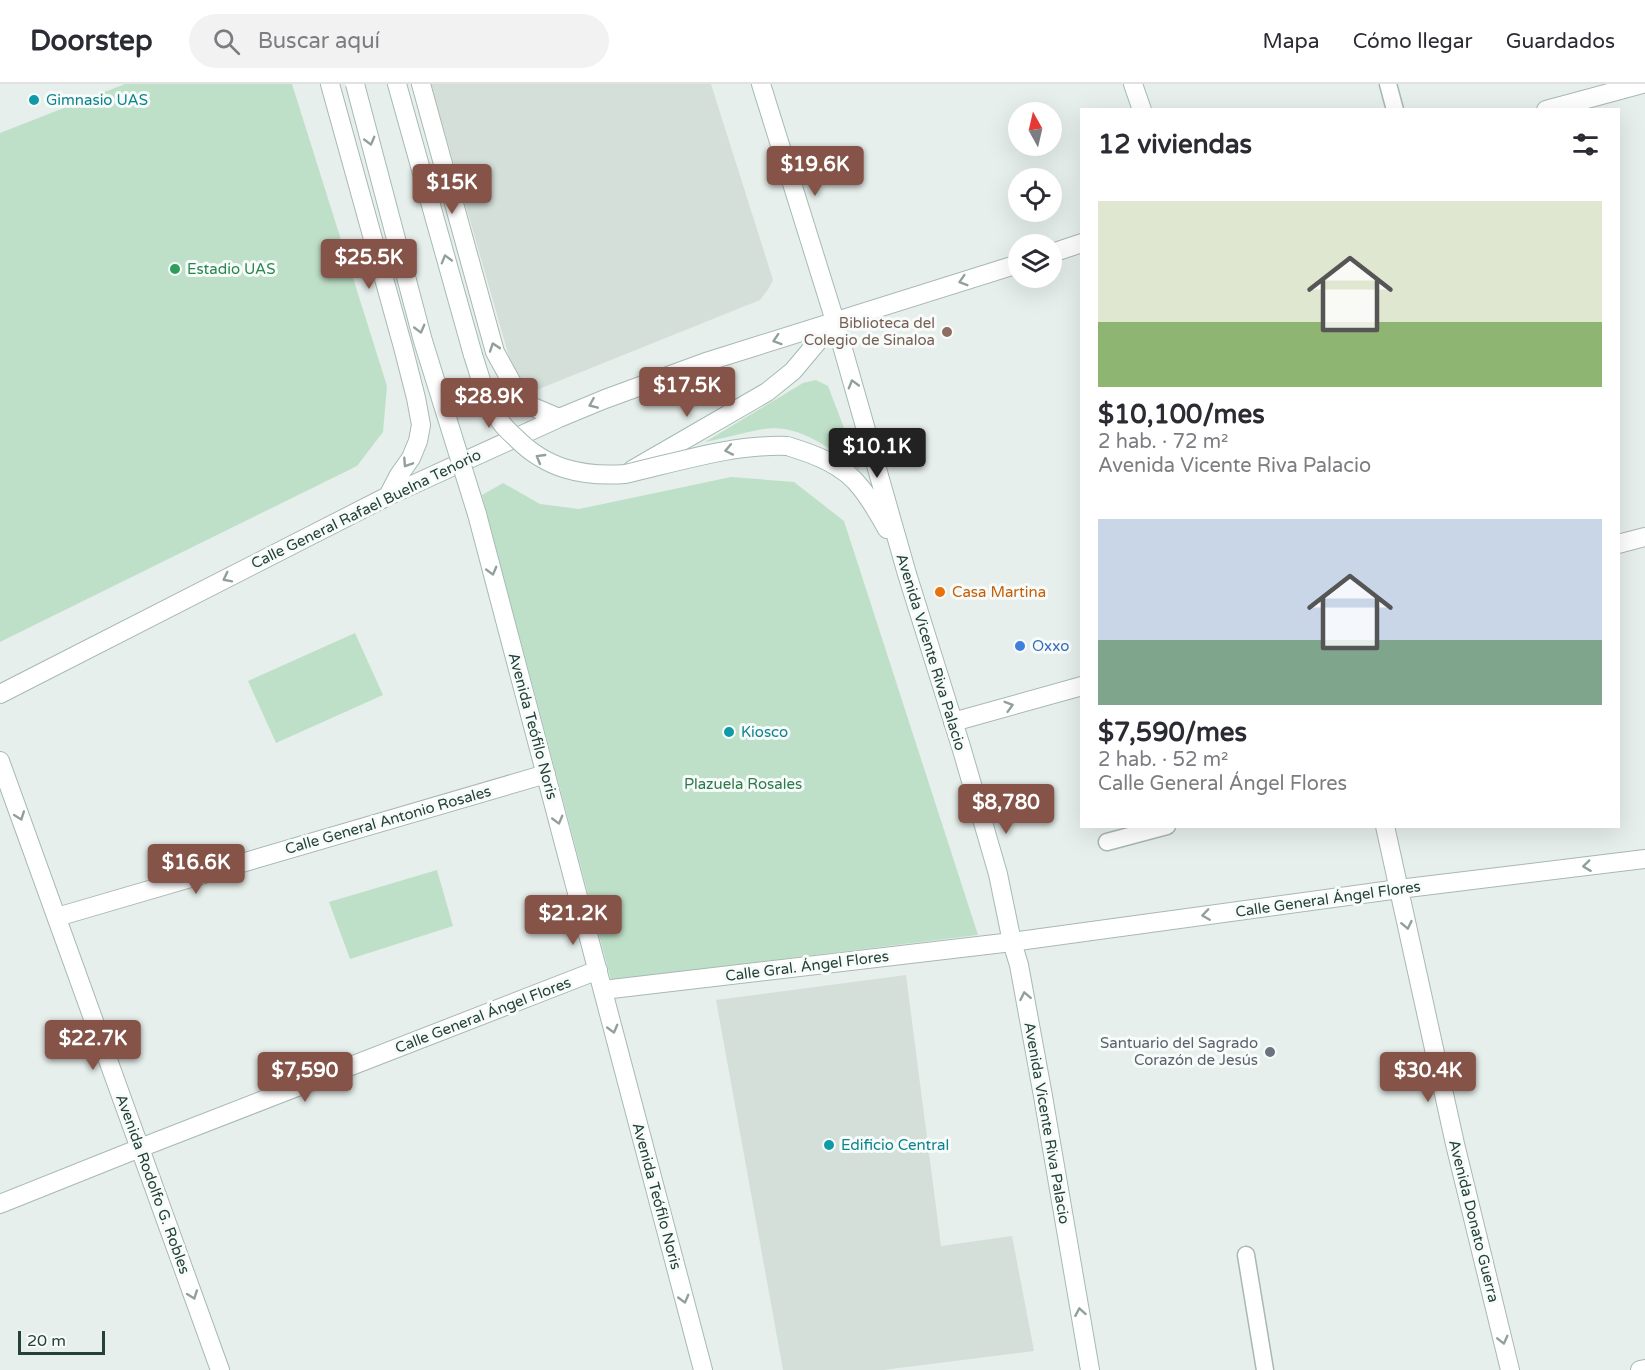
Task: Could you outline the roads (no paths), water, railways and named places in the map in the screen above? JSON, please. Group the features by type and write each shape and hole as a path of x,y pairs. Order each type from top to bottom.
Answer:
{"street":[{"path":"330,84 403,346 421,426 411,458 388,496"},
{"name":"Avenida Teófilo Noris","path":"355,84 423,341 477,514 703,1370"},
{"path":"397,84 473,356 490,404 498,418 528,450 543,460 573,472 609,475 625,474 732,449 768,445 787,446 809,452 837,466 860,486 878,512 907,574"},
{"path":"421,84 495,352 517,392 533,407 559,418"},
{"name":"Avenida Vicente Riva Palacio","path":"761,84 835,321 907,574 998,874 1019,965 1090,1370"},
{"path":"1133,84 1141,108"},
{"path":"1553,108 1642,84"},
{"path":"1062,250 1080,244"},
{"name":"Calle General Rafael Buelna Tenorio","path":"0,694 388,496 559,418 699,365 1008,267"},
{"path":"625,474 767,392 793,371 835,321"},
{"path":"1620,543 1645,537"},
{"path":"953,722 1080,687"},
{"name":"Avenida Rodolfo G. Robles","path":"0,761 220,1370"},
{"name":"Calle General Antonio Rosales","path":"57,917 546,774"},
{"name":"Avenida Donato Guerra","path":"1385,828 1455,1144 1510,1370"},
{"name":"Calle General Ángel Flores","path":"1012,942 1399,889 1645,859"},
{"name":"Calle Gral. Ángel Flores","path":"603,990 1012,942"},
{"name":"Calle General Ángel Flores","path":"0,1204 598,970"},
{"path":"1641,1370 1645,1369"}],"lane":[{"path":"1388,84 1394,108"},
{"path":"1107,842 1160,828"},
{"path":"1246,1255 1265,1370"}],"place":[{"name":"Gimnasio UAS","path":"34,100"},
{"name":"Estadio UAS","path":"175,269"},
{"name":"Biblioteca del Colegio de Sinaloa","path":"947,332"},
{"name":"Casa Martina","path":"940,592"},
{"name":"Oxxo","path":"1020,646"},
{"name":"Kiosco","path":"729,732"},
{"name":"Santuario del Sagrado Corazón de Jesús","path":"1270,1052"},
{"name":"Edificio Central","path":"829,1145"}],"park label":[{"name":"Plazuela Rosales","path":"743,784"}]}
